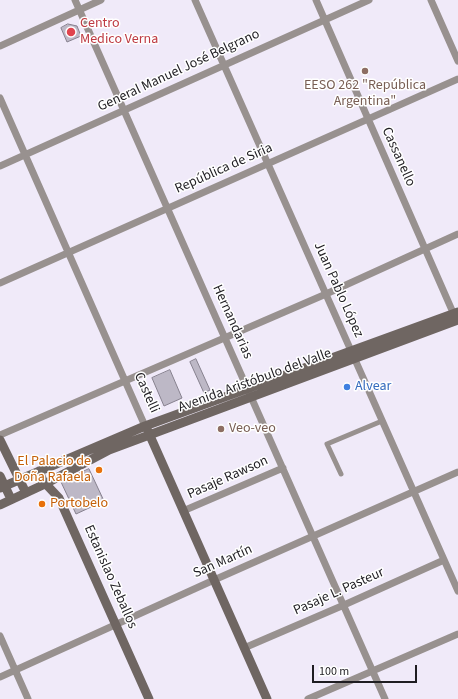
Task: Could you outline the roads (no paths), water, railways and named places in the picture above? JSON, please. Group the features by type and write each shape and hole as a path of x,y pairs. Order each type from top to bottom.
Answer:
{"main road":[{"name":"Avenida Aristóbulo del Valle","path":"2,487 19,479 147,430 457,318"},
{"name":"Avenida Aristóbulo del Valle","path":"0,505 45,484 97,455 147,430"},
{"name":"Castelli","path":"147,430 267,699"},
{"path":"0,440 26,493"},
{"name":"Estanislao Zeballos","path":"40,471 41,478 45,484 59,498 149,699"},
{"path":"0,476 2,487 11,499"}],"street":[{"name":"Hernandarias","path":"75,0 385,699"},
{"path":"0,46 101,0"},
{"name":"Juan Pablo López","path":"195,0 458,591"},
{"name":"Cassanello","path":"316,0 367,119 457,318"},
{"name":"General Manuel José Belgrano","path":"0,166 369,0"},
{"path":"431,0 458,61"},
{"name":"República de Siria","path":"0,283 458,79"},
{"name":"Castelli","path":"0,98 147,430"},
{"path":"0,436 125,380 326,294 458,234"},
{"path":"341,474 327,444 382,421"},
{"name":"Pasaje Rawson","path":"183,511 283,468"},
{"name":"San Martín","path":"0,677 458,472"},
{"name":"Pasaje L. Pasteur","path":"244,648 444,560"},
{"path":"308,699 458,634"},
{"path":"0,636 28,699"}],"place":[{"name":"Centro Medico Verna","path":"71,32"},
{"name":"EESO 262 \"República Argentina\"","path":"365,71"},
{"name":"Alvear","path":"347,387"},
{"name":"Veo-veo","path":"221,429"},
{"name":"El Palacio de Doña Rafaela","path":"99,470"},
{"name":"Portobelo","path":"42,504"}]}
